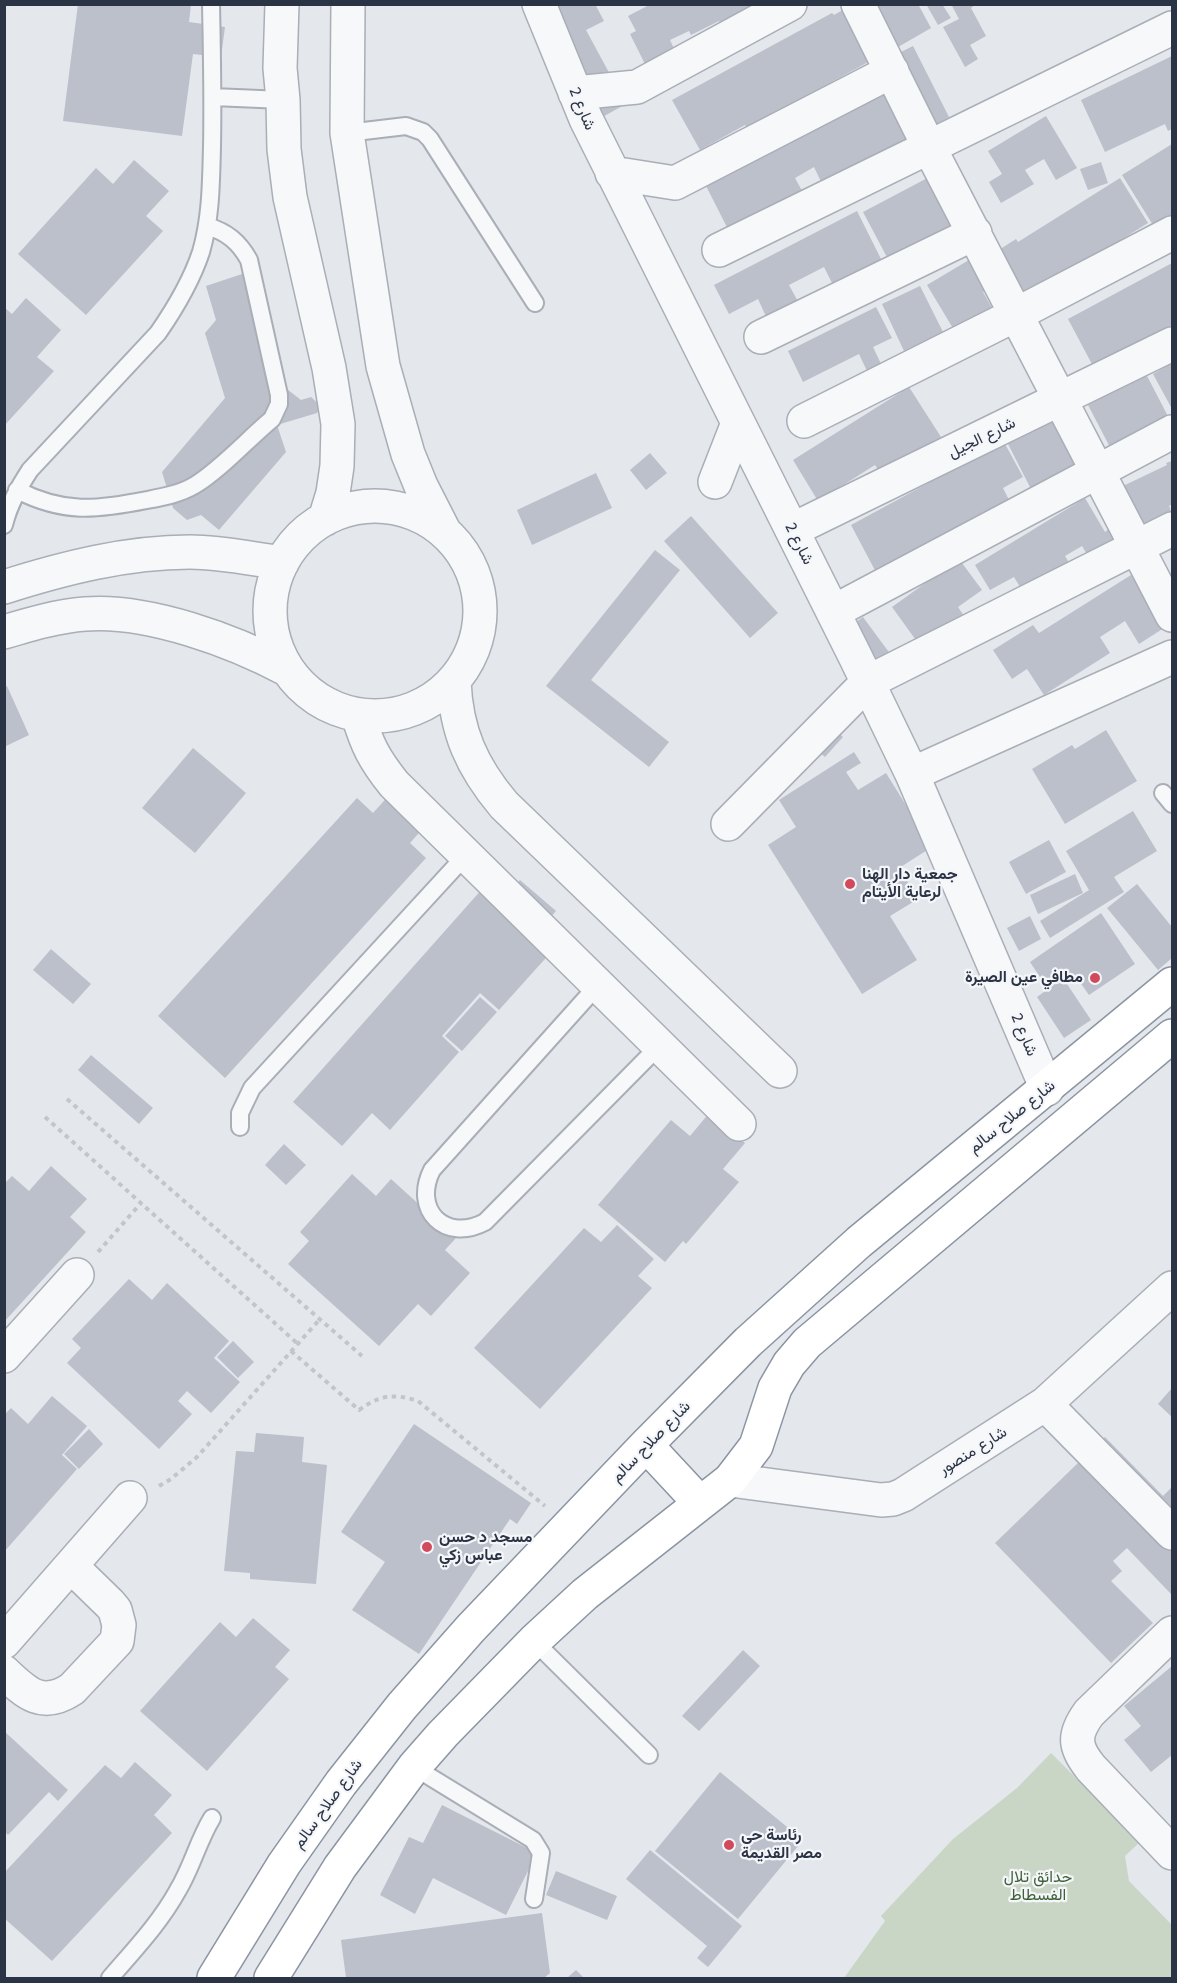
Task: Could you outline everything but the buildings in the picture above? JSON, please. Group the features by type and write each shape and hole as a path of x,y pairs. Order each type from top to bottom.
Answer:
{"highway":[{"name":"شارع صلاح سالم","path":"214,1978 284,1864 341,1783 402,1706 448,1654 646,1445 748,1342 859,1242 1173,984"},
{"path":"271,1978 340,1868 414,1767 534,1641 585,1594 730,1480 756,1446 775,1388 789,1364 807,1343 1173,1036"},
{"path":"646,1445 700,1503"}],"street":[{"path":"282,4 280,68 284,149 290,197 330,377 338,424 337,466 333,492 325,519"},
{"path":"348,4 347,133 383,366 408,454 444,531"},
{"name":"شارع 2","path":"539,4 575,93 612,173 912,774 1047,1089"},
{"path":"575,93 637,87 790,4"},
{"path":"858,4 929,147 1173,615"},
{"path":"1167,4 1173,18"},
{"path":"719,250 1173,28"},
{"path":"612,173 675,183 892,71"},
{"path":"761,337 975,233"},
{"path":"804,421 1173,233"},
{"name":"شارع الجيل","path":"792,530 1173,344"},
{"path":"715,482 738,423"},
{"path":"833,612 1173,432"},
{"path":"386,506 407,511 427,519 444,531 470,564 477,584 480,604 475,646 454,681 438,696 420,706 390,715 358,715 338,709 318,700 302,687 288,670 278,650 272,628 271,606 274,584 282,562 294,546 308,531 325,519 344,511 365,507 386,506"},
{"path":"728,824 868,682 1173,529"},
{"path":"4,587 49,573 145,555 191,552 282,562"},
{"path":"4,632 38,622 86,614 120,615 154,620 216,639 256,653 288,670"},
{"path":"912,774 1173,657"},
{"path":"454,681 455,708 462,736 473,762 487,785 504,805 780,1071"},
{"path":"358,715 365,739 376,761 394,784 739,1124"},
{"path":"4,1356 77,1275"},
{"name":"شارع منصور","path":"730,1480 811,1492 893,1500 1045,1404 1173,1288"},
{"path":"1045,1404 1173,1533"},
{"path":"4,1642 130,1498"},
{"path":"4,1672 31,1695 53,1698 72,1689 117,1641 119,1625 115,1610 71,1566"},
{"path":"1173,1633 1089,1713 1080,1726 1077,1742 1082,1757 1091,1768 1173,1853"}],"lane":[{"path":"4,525 17,490 30,470 158,333 189,282 200,254 211,202 213,97 211,4"},
{"path":"213,97 283,100"},
{"path":"347,133 406,126 423,132 430,139 535,303"},
{"path":"17,490 39,501 81,509 118,506 167,496 195,485 272,419 279,404 279,395 249,260 228,235 207,226"},
{"path":"240,1127 240,1113 252,1088 467,854"},
{"path":"597,986 432,1170 425,1192 427,1204 440,1223 462,1230 474,1228 485,1222 659,1046"},
{"path":"534,1641 649,1755"},
{"path":"414,1767 533,1840 540,1853 534,1899"},
{"path":"110,1978 169,1906 212,1818"}],"path":[{"path":"67,1099 362,1356"},
{"path":"45,1117 298,1344"},
{"path":"77,1275 141,1203"},
{"path":"130,1498 162,1485 185,1469 320,1319"},
{"path":"291,1351 359,1410 374,1399 391,1396 418,1401 569,1526"}],"green space":[{"name":"حدائق تلال الفسطاط","path":"1051,1753 1140,1842 1125,1856 1129,1881 1172,1925 1172,1978 844,1978 885,1921 881,1916 953,1839 1017,1788"}],"place":[{"name":"جمعية دار الهنا لرعاية الأيتام","path":"850,884"},
{"name":"مطافي عين الصيرة","path":"1095,978"},
{"name":"مسجد د حسن عباس زكي","path":"427,1547"},
{"name":"رئاسة حى مصر القديمة","path":"729,1845"}]}
